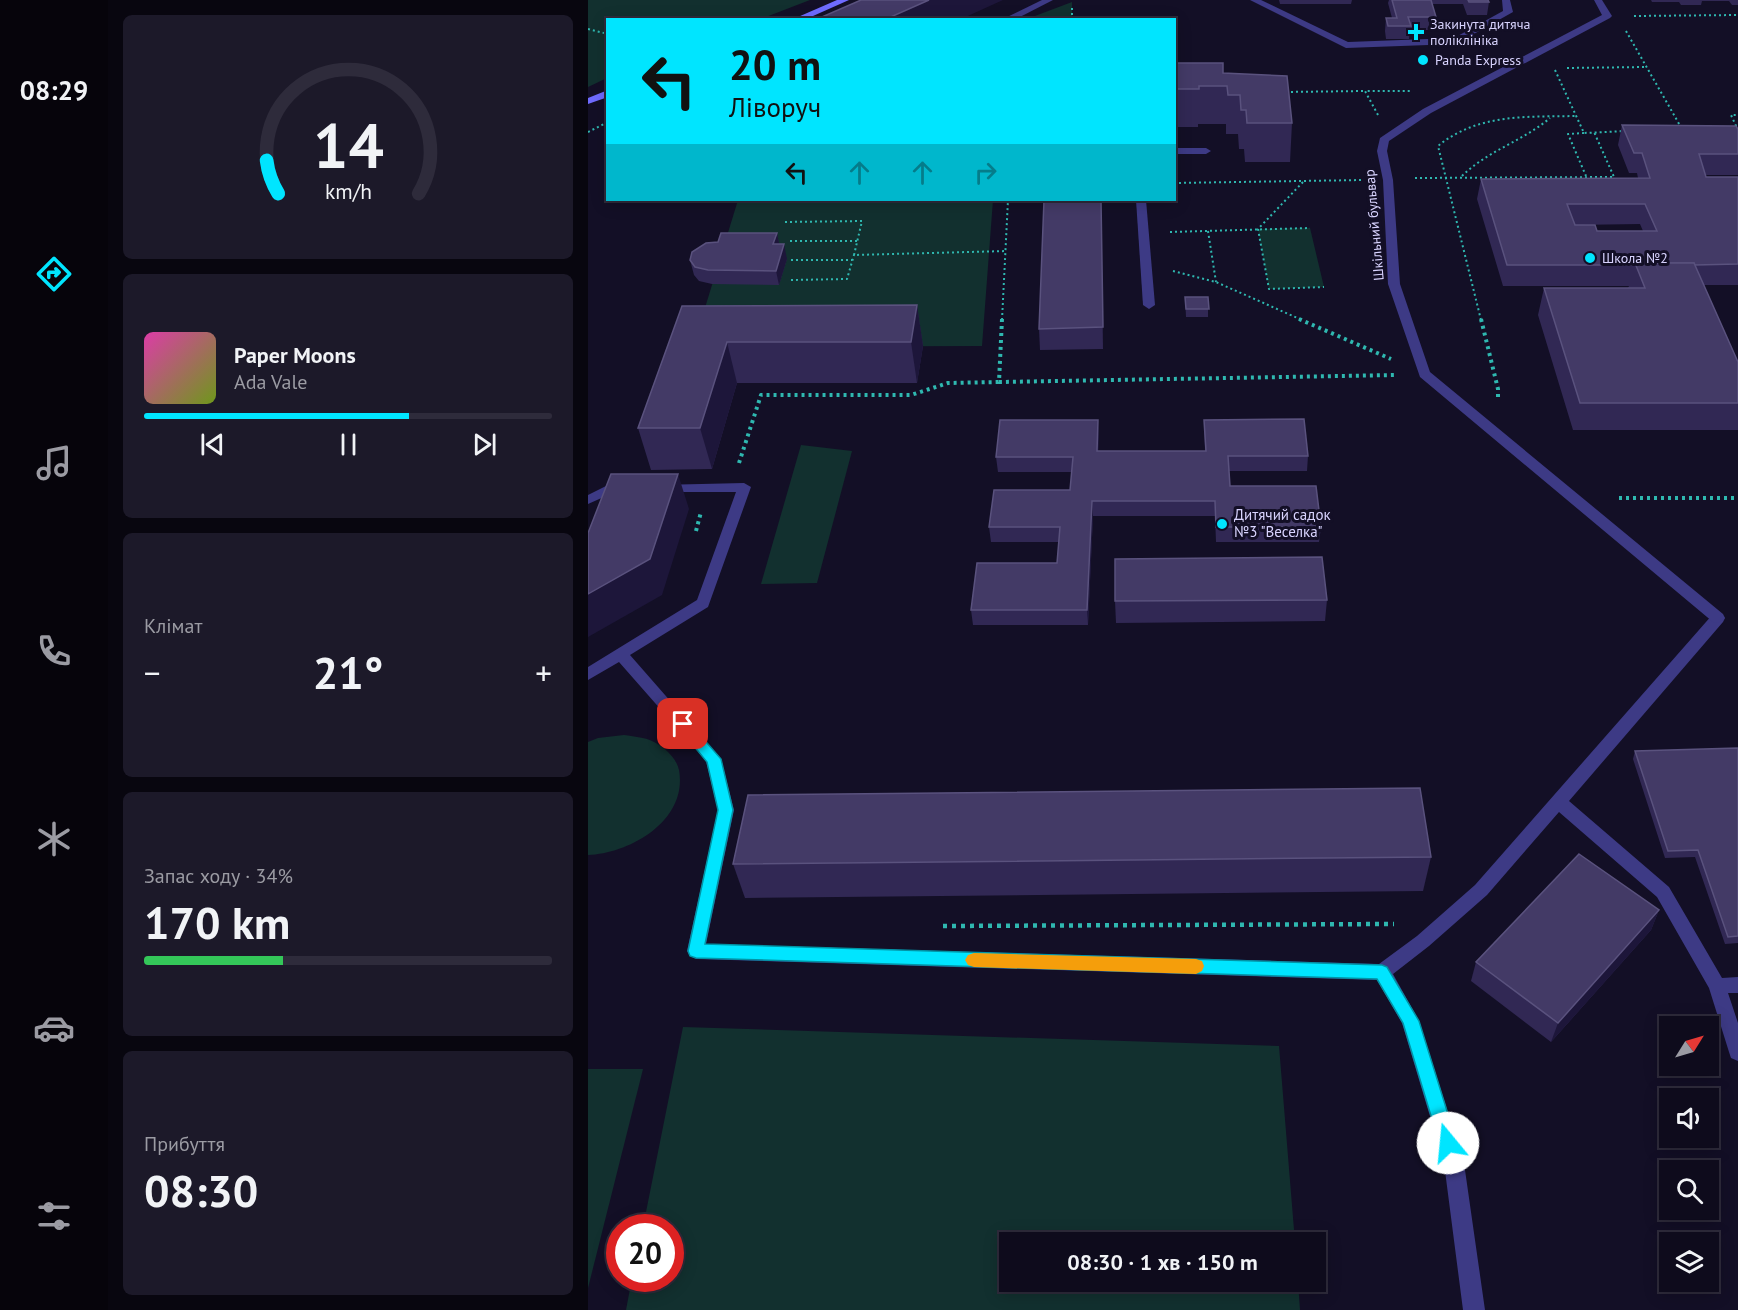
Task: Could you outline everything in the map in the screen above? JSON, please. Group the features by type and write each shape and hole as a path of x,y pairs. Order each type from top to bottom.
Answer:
{"street":[{"path":"800,18 845,0"},
{"path":"1009,18 1049,0"},
{"path":"1254,0 1346,45 1456,41 1508,12 1506,0"},
{"path":"1598,0 1607,16"},
{"name":"Шкільний бульвар","path":"1424,374 1394,284 1388,180 1382,151 1384,140 1427,111 1607,16"},
{"path":"588,100 606,94"},
{"path":"1176,151 1206,151"},
{"path":"1141,201 1149,305"},
{"path":"621,655 713,759 716,770 726,810 696,951 1382,972 1423,941 1481,891 1718,618 1424,374"},
{"path":"588,500 614,488 744,487 703,603 588,674"},
{"path":"1558,801 1663,892 1717,986 1738,1052"},
{"path":"1382,972 1410,1021 1454,1163 1474,1310"},
{"path":"1717,986 1738,985"}],"path":[{"path":"1607,16 1738,15"},
{"path":"1607,16 1625,29 1682,129 1671,130"},
{"path":"588,29 606,34"},
{"path":"1545,48 1584,133"},
{"path":"1554,68 1647,67"},
{"path":"1280,92 1365,91"},
{"path":"1726,128 1737,128 1731,115 1738,115"},
{"path":"1501,438 1498,389 1438,146 1448,136 1486,120 1577,116"},
{"path":"1461,176 1471,167 1534,132 1551,117"},
{"path":"588,132 606,123"},
{"path":"1586,177 1568,134 1627,131"},
{"path":"1176,183 1388,180 1461,176 1614,177 1594,132"},
{"path":"1258,229 1303,182"},
{"path":"999,382 1008,201"},
{"path":"785,222 861,221 847,279 791,280"},
{"path":"1144,232 1310,228"},
{"path":"1258,229 1269,289 1324,287"},
{"path":"1208,231 1216,282"},
{"path":"790,241 857,241"},
{"path":"854,255 1007,251"},
{"path":"791,260 852,260"},
{"path":"1146,264 1216,282 1424,374"},
{"path":"694,536 704,503 738,464 761,395 911,395 948,383 1424,374"},
{"path":"1575,500 1738,498"},
{"path":"939,926 1404,924"}],"green space":[{"path":"588,0 810,0 764,18 606,18 606,78 588,87"},
{"path":"1072,2 1072,18 1030,18"},
{"path":"738,201 993,201 982,346 693,347"},
{"path":"1310,228 1324,287 1269,289 1258,229"},
{"path":"801,445 852,451 817,583 761,584"},
{"path":"624,735 652,741 667,751 675,760 679,770 679,788 675,804 666,818 653,831 638,840 622,848 588,855 588,742 598,738"},
{"path":"683,1027 1279,1046 1294,1232 999,1232 999,1292 1299,1292 1300,1310 626,1310 629,1292 684,1292 684,1214 646,1214"},
{"path":"588,1069 643,1069 606,1214 588,1288"}],"building":[{"path":"861,0 929,0 888,18 820,18"},
{"path":"1392,0 1431,0 1436,17 1408,17 1411,26 1388,26 1386,18 1397,18"},
{"path":"1468,0 1488,0 1489,2 1469,2"},
{"path":"1176,63 1223,63 1223,73 1287,76 1292,123 1247,123 1246,110 1241,110 1240,95 1228,95 1227,86 1199,86 1199,89 1176,89"},
{"path":"1622,125 1736,126 1738,154 1699,154 1706,177 1738,177 1738,264 1507,265 1481,179 1650,178 1642,153 1634,153","holes":["1567,204 1645,204 1657,231 1597,231 1595,225 1575,225"]},
{"path":"1044,201 1101,201 1103,327 1039,329"},
{"path":"721,233 777,233 773,244 784,244 776,271 708,270 695,267 690,260 692,252 706,243 718,242"},
{"path":"1635,263 1694,263 1738,362 1738,403 1580,403 1544,288 1645,288"},
{"path":"1185,297 1208,297 1209,309 1186,309"},
{"path":"917,305 911,342 727,342 700,428 638,428 682,306"},
{"path":"1304,419 1308,456 1228,456 1230,486 1316,486 1321,527 1216,527 1215,501 1092,501 1087,610 971,610 977,563 1057,563 1060,527 989,527 994,490 1070,490 1073,457 996,457 1000,420 1098,420 1097,451 1206,451 1204,420"},
{"path":"611,474 678,474 650,559 588,594 588,533"},
{"path":"1322,557 1327,600 1115,601 1115,559"},
{"path":"1738,748 1738,936 1728,937 1698,850 1668,851 1635,751"},
{"path":"1420,788 1431,857 733,864 748,795"},
{"path":"1579,854 1659,910 1558,1023 1476,962"}],"slow traffic":[{"path":"974,960 1196,966"}],"place":[{"name":"Закинута дитяча поліклініка","path":"1416,32"},
{"name":"Panda Express","path":"1423,60"},
{"name":"Школа №2","path":"1590,258"},
{"name":"Дитячий садок №3 \"Веселка\"","path":"1222,524"}],"route":[{"path":"683,724 713,759 726,810 696,951 1382,972 1410,1021 1448,1143"}]}
